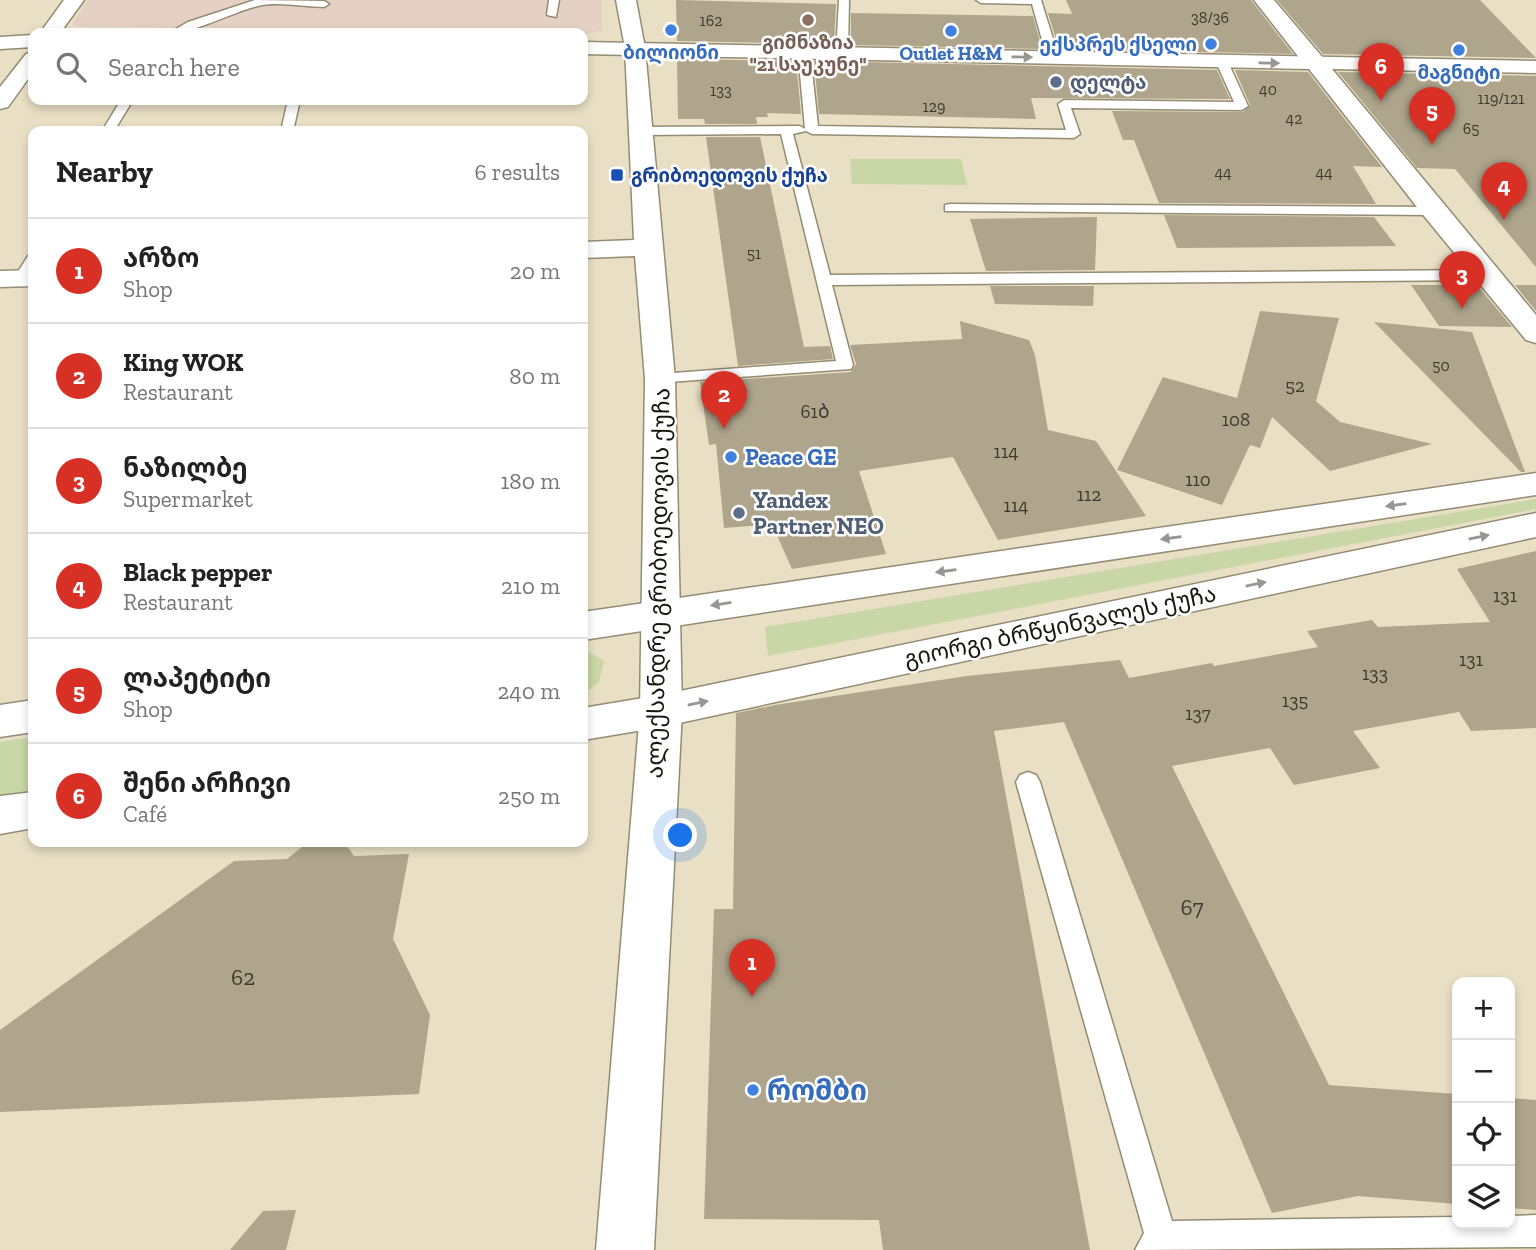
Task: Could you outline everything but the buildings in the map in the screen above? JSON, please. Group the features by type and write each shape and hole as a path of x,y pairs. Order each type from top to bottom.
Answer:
{"street":[{"path":"54,28 74,0"},
{"name":"ალექსანდრე გრიბოედოვის ქუჩა","path":"625,1250 661,711 660,379 635,48 626,0"},
{"path":"1264,0 1433,211 1536,334"},
{"path":"0,43 28,41"},
{"path":"588,48 1536,67"},
{"path":"0,102 28,65"},
{"path":"588,250 648,247"},
{"path":"588,625 1536,484"},
{"name":"გიორგი ბრწყინვალეს ქუჩა","path":"588,723 661,711 1536,525"},
{"path":"0,720 28,717"},
{"path":"0,815 28,811"}],"lane":[{"path":"552,15 554,0"},
{"path":"842,53 844,0"},
{"path":"981,0 1036,1 1053,58"},
{"path":"184,28 264,1 324,4"},
{"path":"804,52 812,130"},
{"path":"641,131 812,130 1074,134 1064,104 1242,106 1222,62"},
{"path":"111,126 124,105"},
{"path":"288,126 293,105"},
{"path":"660,379 845,365 786,130"},
{"path":"950,208 1433,211"},
{"path":"824,280 1488,275"},
{"path":"1028,782 1156,1244 1536,1231"}],"shaded area":[{"path":"88,0 602,0 602,30 588,34 588,28 170,28 72,24"}],"green space":[{"path":"850,159 961,159 967,185 852,184"},
{"path":"1536,499 1536,509 768,656 765,627"},
{"path":"588,651 604,661 599,682 588,691"},
{"path":"28,738 28,793 0,797 0,742"}],"place":[{"name":"გიმნაზია \"21 საუკუნე\"","path":"808,20"},
{"name":"ბილიონი","path":"671,30"},
{"name":"Outlet H&M","path":"951,31"},
{"name":"ექსპრეს ქსელი","path":"1211,44"},
{"name":"მაგნიტი","path":"1459,50"},
{"name":"დელტა","path":"1056,82"},
{"name":"შენი არჩივი","path":"1381,101"},
{"name":"ლაპეტიტი","path":"1432,145"},
{"name":"გრიბოედოვის ქუჩა","path":"617,175"},
{"name":"Black pepper","path":"1504,220"},
{"name":"ნაზილბე","path":"1462,309"},
{"name":"King WOK","path":"724,429"},
{"name":"Peace GE","path":"731,457"},
{"name":"Yandex Partner NEO","path":"739,513"},
{"name":"არზო","path":"752,997"},
{"name":"რომბი","path":"753,1090"}]}
